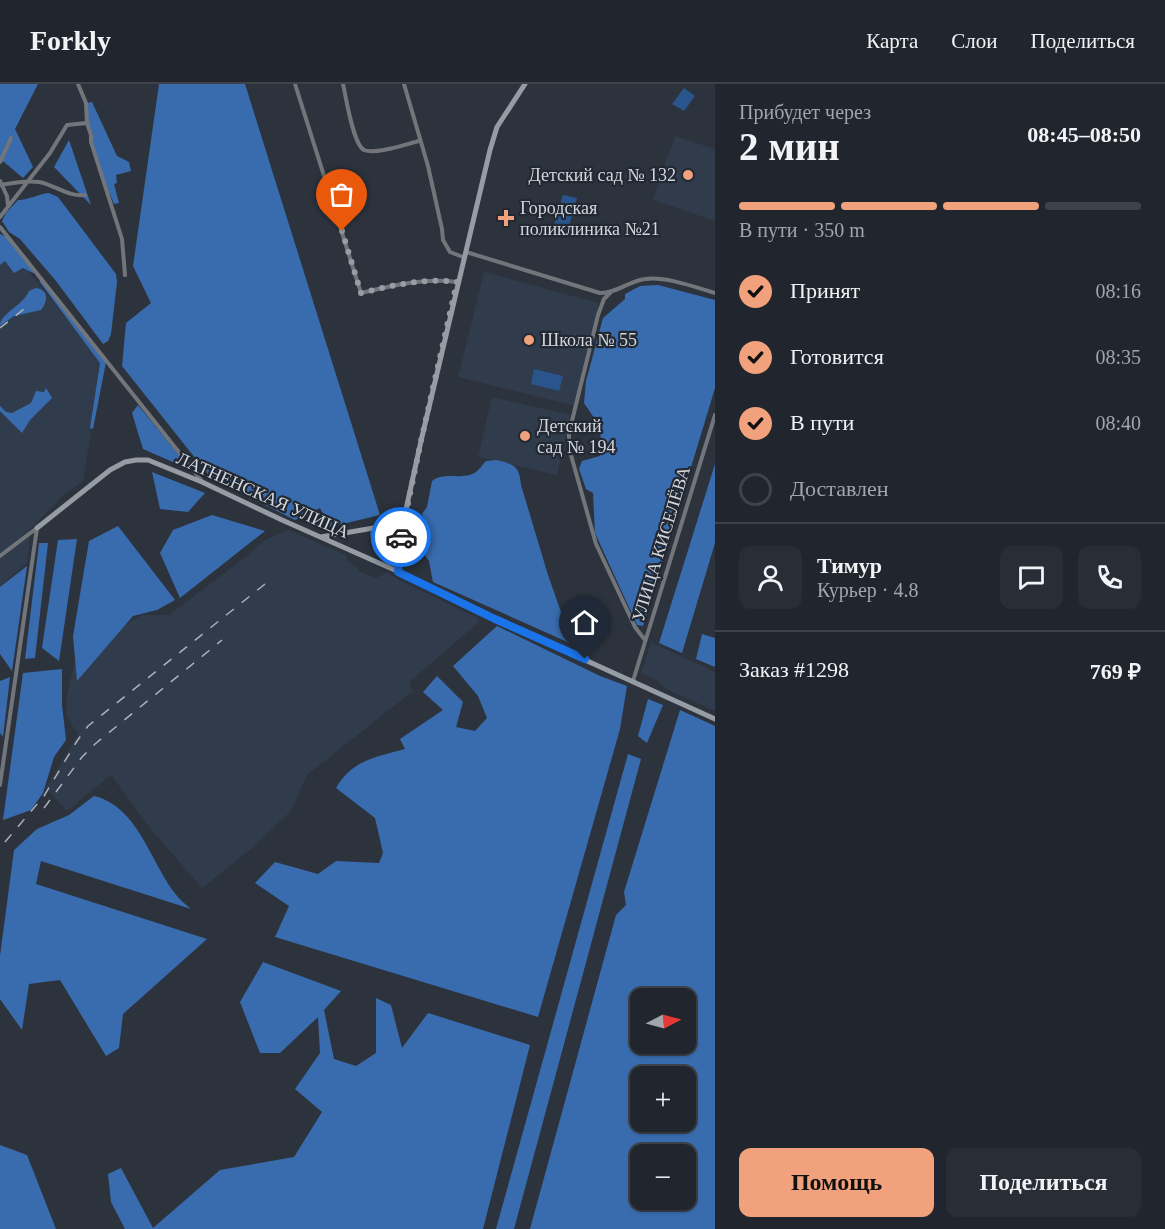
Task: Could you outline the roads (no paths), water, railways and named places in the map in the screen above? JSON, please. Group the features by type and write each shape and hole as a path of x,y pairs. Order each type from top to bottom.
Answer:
{"street":[{"path":"78,84 86,103 87,123 93,151 122,238 125,275"},
{"path":"295,84 361,293 412,282 438,280 457,282"},
{"path":"343,84 349,115 359,145 364,149 378,150 420,141"},
{"path":"404,84 428,166 443,240 450,252 600,293 611,292 638,280 654,278 715,293"},
{"path":"398,572 403,524 457,282 490,150 497,127 525,84"},
{"path":"0,217 25,182 50,153 67,125 87,123"},
{"path":"0,162 11,138"},
{"path":"8,206 1,184 36,182 74,196 85,195"},
{"path":"0,227 202,482"},
{"path":"611,292 604,299 598,315 569,433 568,448 596,544 635,627 645,640"},
{"name":"УЛИЦА КИСЕЛЁВА","path":"633,681 715,415"},
{"name":"ЛАТНЕНСКАЯ УЛИЦА","path":"0,556 110,470 126,462 148,460 202,482 715,719"},
{"path":"319,537 403,524"},
{"path":"0,785 37,528"}],"railway":[{"path":"0,328 24,309"},
{"path":"5,842 44,796 88,726 265,584"},
{"path":"44,808 82,757 95,744 222,640"}],"place":[{"name":"Детский сад № 132","path":"688,175"},
{"name":"Городская поликлиника №21","path":"506,218"},
{"name":"Школа № 55","path":"529,340"},
{"name":"Детский сад № 194","path":"525,436"}]}
